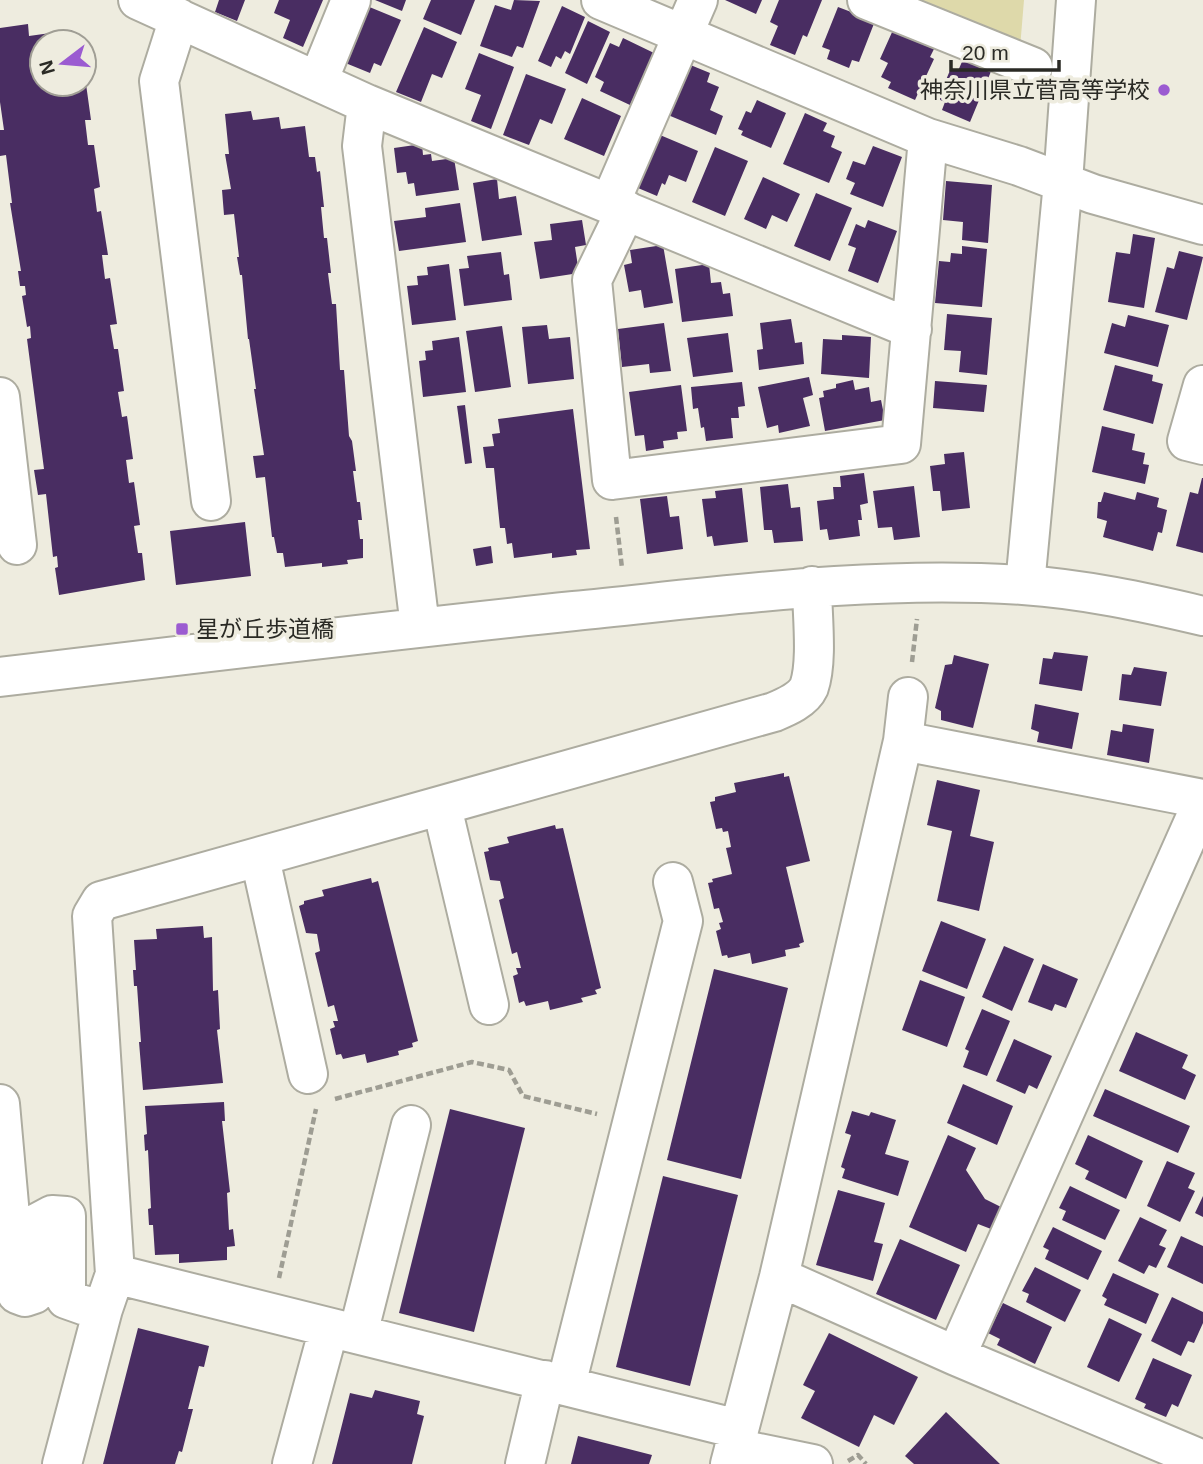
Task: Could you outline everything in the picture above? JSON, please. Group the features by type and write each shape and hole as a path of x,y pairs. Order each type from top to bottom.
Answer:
{"street":[{"path":"138,0 367,104 912,329"},
{"path":"318,81 351,0"},
{"path":"601,0 928,138 1063,181 1093,194 1203,225"},
{"path":"698,0 592,281 612,480 901,444 928,138"},
{"path":"867,0 1033,66"},
{"path":"1025,585 1063,181 1076,0"},
{"path":"179,18 159,81 211,501"},
{"path":"367,104 362,146 420,627"},
{"path":"1203,385 1187,440 1203,445"},
{"path":"0,397 17,545"},
{"path":"0,677 420,627 811,586 928,582 1025,585 1091,594 1203,616"},
{"path":"62,1464 109,1291 92,916 101,901 442,807 774,712 793,704 808,688 814,653 811,586"},
{"path":"734,1447 779,1277 903,741 908,696"},
{"path":"903,741 1203,800 956,1356"},
{"path":"442,807 489,1005"},
{"path":"260,858 308,1074"},
{"path":"525,1464 556,1382 683,921 673,882"},
{"path":"0,1104 17,1294 25,1297 34,1294 37,1223 52,1215 66,1216 66,1299 109,1291 343,1331 556,1382 734,1447 813,1464"},
{"path":"292,1464 343,1331 411,1125"},
{"path":"779,1277 956,1356 1202,1460"}],"path":[{"path":"612,480 622,569"},
{"path":"908,696 917,618"},
{"path":"843,1464 858,1455 866,1464"}],"shaded area":[{"path":"906,0 1024,0 1020,48"}],"building":[{"path":"219,0 245,0 237,21 215,12"},
{"path":"279,0 323,0 303,47 283,38 290,20 274,13"},
{"path":"375,0 406,0 402,11"},
{"path":"431,0 475,0 461,35 423,19"},
{"path":"514,0 540,1 523,48 517,46 512,57 480,46 495,5 511,10"},
{"path":"725,0 762,0 756,14"},
{"path":"779,0 822,0 807,37 803,35 795,55 770,45 778,26 770,22"},
{"path":"367,6 401,20 381,66 374,63 370,73 343,62"},
{"path":"562,6 585,17 570,54 565,51 561,59 556,56 551,67 538,61"},
{"path":"838,7 875,21 859,62 852,60 849,68 827,59 830,50 822,47"},
{"path":"588,21 610,32 587,84 565,73"},
{"path":"28,24 28,98 88,98 91,120 85,120 88,145 94,145 100,187 94,189 97,212 101,211 108,255 102,255 105,279 110,278 117,324 110,325 114,349 118,349 124,391 118,392 122,417 127,416 133,459 126,460 129,483 134,482 140,525 134,526 138,553 142,553 145,580 59,595 55,568 58,567 57,556 53,557 46,494 38,495 34,470 44,469 27,339 31,338 30,326 27,327 22,296 26,295 25,286 20,286 18,271 21,271 10,203 6,155 0,156 0,130 4,130 0,102 0,28"},
{"path":"424,27 457,42 442,78 432,74 421,102 396,92"},
{"path":"893,30 934,49 930,57 934,59 915,100 888,88 891,82 881,77 888,63 880,59"},
{"path":"623,38 654,53 630,105 600,91 604,82 595,77 610,43 619,47"},
{"path":"479,53 514,67 491,129 471,121 481,95 465,89"},
{"path":"964,57 992,69 970,122 942,110 945,102 938,99 951,68 958,71"},
{"path":"688,64 710,73 707,82 719,87 710,110 723,116 716,135 668,115"},
{"path":"526,74 566,89 552,124 540,119 529,145 503,135"},
{"path":"582,98 621,116 604,156 564,139"},
{"path":"757,100 786,113 771,148 741,135 743,131 738,129 746,111 751,113"},
{"path":"251,111 253,120 279,117 281,129 305,126 309,157 315,157 317,172 320,171 324,238 327,238 331,273 328,273 332,304 336,304 340,370 344,370 349,436 356,471 353,471 362,520 358,520 360,539 363,539 363,558 347,560 348,564 322,567 322,563 285,567 283,553 277,553 272,537 265,477 256,478 253,456 264,455 242,275 237,257 234,214 224,215 222,190 231,189 225,154 229,154 225,114"},
{"path":"805,113 827,123 823,131 835,136 831,147 842,152 829,183 783,164"},
{"path":"660,135 698,151 686,182 669,175 665,185 662,183 657,196 638,188"},
{"path":"422,144 423,155 431,154 432,161 454,158 459,190 416,196 414,183 408,184 406,172 397,173 394,148"},
{"path":"873,146 902,157 883,207 850,194 855,183 846,179 853,161 865,165"},
{"path":"715,147 748,161 725,216 692,202"},
{"path":"763,177 800,194 787,222 772,215 766,229 744,219"},
{"path":"497,179 499,199 516,196 522,235 482,241 473,183"},
{"path":"946,181 992,185 988,243 962,240 963,222 943,220"},
{"path":"816,193 852,208 830,261 794,246"},
{"path":"460,203 466,242 399,251 394,221 426,217 425,208"},
{"path":"582,220 586,245 575,247 579,273 540,279 534,242 552,240 550,224"},
{"path":"868,220 897,231 878,283 848,271 856,248 848,245 856,224 865,228"},
{"path":"1133,234 1155,238 1144,308 1108,302 1116,252 1130,254"},
{"path":"663,245 673,303 644,308 641,290 629,292 624,265 632,263 630,250"},
{"path":"962,246 987,249 982,307 935,303 939,261 950,262 951,253 962,254"},
{"path":"1179,251 1203,257 1187,320 1155,312 1167,267 1174,269"},
{"path":"501,252 504,275 509,274 512,300 464,306 459,269 469,268 467,256"},
{"path":"449,264 456,320 412,325 407,286 418,285 417,276 428,275 427,267"},
{"path":"709,264 711,283 721,282 723,294 730,293 733,316 682,322 675,269"},
{"path":"947,314 992,318 987,375 959,372 961,351 944,350"},
{"path":"1128,315 1169,325 1158,367 1104,353 1112,323 1125,327"},
{"path":"791,319 795,343 802,342 804,364 759,370 757,350 763,349 760,323"},
{"path":"664,323 671,371 650,373 649,364 622,367 618,329"},
{"path":"547,325 549,339 570,337 574,379 528,384 522,327"},
{"path":"502,326 511,387 475,392 466,331"},
{"path":"728,333 733,372 693,377 687,338"},
{"path":"842,335 871,337 869,378 821,374 823,339 842,340"},
{"path":"459,337 466,392 423,397 419,361 426,360 425,351 433,350 432,341"},
{"path":"1115,365 1153,375 1152,381 1163,384 1153,424 1103,410"},
{"path":"809,377 813,395 803,398 810,426 779,433 778,425 767,428 758,387"},
{"path":"853,380 855,390 869,387 871,402 881,400 885,420 825,431 819,398 824,397 823,391 836,388 836,384"},
{"path":"935,381 987,385 984,412 933,408"},
{"path":"742,382 745,406 738,407 739,418 731,418 733,438 706,441 698,408 693,409 691,387"},
{"path":"681,385 687,431 677,432 678,439 663,441 664,448 646,451 644,435 635,436 629,392"},
{"path":"465,405 472,463 465,464 457,406"},
{"path":"573,409 590,549 576,550 577,555 552,558 552,553 514,558 512,543 507,544 505,528 500,528 494,468 486,468 483,447 494,446 492,434 500,433 498,419"},
{"path":"1102,426 1135,434 1132,450 1145,453 1143,464 1149,465 1145,484 1092,472"},
{"path":"964,452 970,508 942,511 940,491 933,491 930,466 945,464 944,454"},
{"path":"864,473 868,503 860,505 860,536 829,540 827,529 820,530 817,501 834,499 833,487 841,487 840,476"},
{"path":"1202,478 1203,553 1176,546 1190,492 1198,494"},
{"path":"788,484 791,508 800,507 803,541 774,543 772,530 764,530 760,487"},
{"path":"914,486 920,537 894,540 892,527 878,528 873,491"},
{"path":"742,488 748,542 714,546 712,536 707,537 702,499 716,498 715,491"},
{"path":"1104,492 1135,500 1137,492 1159,498 1157,507 1167,510 1162,533 1158,532 1153,551 1103,537 1107,521 1097,518 1098,502 1101,502"},
{"path":"667,496 670,517 679,516 683,549 647,554 640,499"},
{"path":"245,522 251,576 176,585 170,531"},
{"path":"491,546 493,563 476,566 473,549"},
{"path":"1054,652 1088,656 1082,691 1039,684 1043,658 1052,659"},
{"path":"954,655 989,664 973,728 941,720 941,711 935,708 945,665 952,664"},
{"path":"1134,667 1167,672 1161,706 1119,700 1122,674 1131,675"},
{"path":"1035,704 1079,713 1072,749 1037,742 1039,732 1031,729"},
{"path":"1123,724 1154,729 1149,763 1107,755 1111,730 1122,732"},
{"path":"784,773 784,777 789,776 810,861 786,867 804,942 799,944 800,947 785,950 786,956 752,964 750,953 728,958 727,955 722,956 716,931 721,929 719,923 723,922 719,908 714,909 708,883 713,882 712,879 732,874 726,848 731,847 728,831 716,829 710,802 715,801 715,797 736,792 734,783"},
{"path":"937,780 980,790 970,836 994,842 979,911 937,901 952,831 927,825"},
{"path":"555,825 556,829 563,828 601,988 595,990 597,994 581,998 583,1002 550,1010 548,1001 526,1006 524,1001 519,1003 513,976 518,974 516,968 521,968 517,952 512,954 499,900 504,898 500,881 490,880 484,852 489,851 488,848 509,843 507,837"},
{"path":"371,878 372,883 378,881 418,1041 412,1043 413,1047 398,1051 399,1055 367,1063 365,1054 343,1059 341,1054 336,1055 330,1029 335,1027 333,1021 338,1021 334,1005 328,1007 315,953 320,951 317,934 306,933 299,906 304,904 304,901 324,896 322,890"},
{"path":"941,921 986,939 967,989 922,971"},
{"path":"203,926 204,938 212,937 213,991 218,990 220,1029 217,1030 223,1083 143,1090 137,986 134,986 133,970 136,970 134,940 157,939 156,929"},
{"path":"1004,946 1034,959 1012,1011 982,997"},
{"path":"1043,964 1078,979 1066,1008 1055,1004 1052,1011 1028,1002"},
{"path":"714,969 788,988 741,1179 667,1160"},
{"path":"920,980 965,997 947,1047 902,1030"},
{"path":"982,1009 1010,1021 987,1076 963,1067 969,1051 965,1049"},
{"path":"1136,1032 1188,1055 1182,1068 1196,1075 1185,1100 1119,1071"},
{"path":"1014,1039 1052,1056 1037,1089 1029,1085 1025,1094 996,1081"},
{"path":"963,1084 1013,1106 997,1145 947,1123"},
{"path":"1105,1089 1190,1126 1178,1153 1093,1116"},
{"path":"224,1102 225,1121 222,1121 230,1192 227,1193 229,1230 233,1229 235,1246 227,1247 227,1260 179,1263 179,1254 155,1255 153,1225 149,1225 148,1209 151,1208 148,1150 145,1151 144,1135 147,1134 145,1106"},
{"path":"450,1109 525,1128 474,1332 399,1313"},
{"path":"852,1111 869,1116 871,1112 896,1120 885,1154 909,1161 898,1196 842,1178 845,1169 841,1167 851,1135 845,1133"},
{"path":"948,1135 976,1148 966,1170 985,1199 1001,1207 991,1229 978,1224 966,1252 909,1227"},
{"path":"1088,1135 1143,1161 1126,1199 1085,1179 1089,1171 1075,1164"},
{"path":"1167,1161 1195,1173 1188,1188 1195,1191 1180,1222 1147,1206"},
{"path":"663,1176 738,1195 690,1386 616,1367"},
{"path":"1070,1186 1120,1210 1105,1240 1062,1220 1066,1211 1059,1208"},
{"path":"838,1190 885,1203 874,1242 883,1244 873,1281 816,1265"},
{"path":"1203,1196 1203,1217 1195,1213"},
{"path":"1140,1217 1167,1230 1159,1245 1166,1248 1156,1268 1149,1265 1144,1274 1118,1261"},
{"path":"1053,1227 1102,1251 1088,1280 1045,1259 1049,1250 1043,1247"},
{"path":"1181,1236 1203,1246 1203,1284 1167,1267"},
{"path":"900,1239 960,1265 936,1320 876,1294"},
{"path":"1035,1267 1081,1290 1065,1322 1026,1302 1029,1294 1022,1291"},
{"path":"1113,1273 1159,1294 1146,1324 1104,1305 1107,1299 1102,1296"},
{"path":"1172,1297 1203,1312 1203,1323 1194,1343 1188,1341 1181,1356 1151,1341"},
{"path":"1003,1303 1052,1327 1035,1364 997,1345 1000,1339 988,1333"},
{"path":"1109,1318 1142,1334 1119,1382 1087,1367"},
{"path":"138,1328 209,1346 204,1367 199,1366 188,1409 193,1409 182,1452 179,1451 175,1464 103,1464"},
{"path":"829,1333 918,1377 894,1425 874,1415 859,1447 801,1418 815,1391 803,1385"},
{"path":"1153,1358 1192,1375 1178,1407 1172,1404 1166,1417 1144,1408 1146,1404 1135,1399"},
{"path":"375,1390 420,1401 417,1414 424,1416 412,1464 332,1464 350,1393 372,1398"},
{"path":"946,1412 1000,1464 914,1464 905,1456"},
{"path":"578,1436 652,1455 649,1464 571,1464"}],"place":[{"name":"神奈川県立菅高等学校","path":"1164,90"},
{"name":"星が丘歩道橋","path":"182,629"}]}
